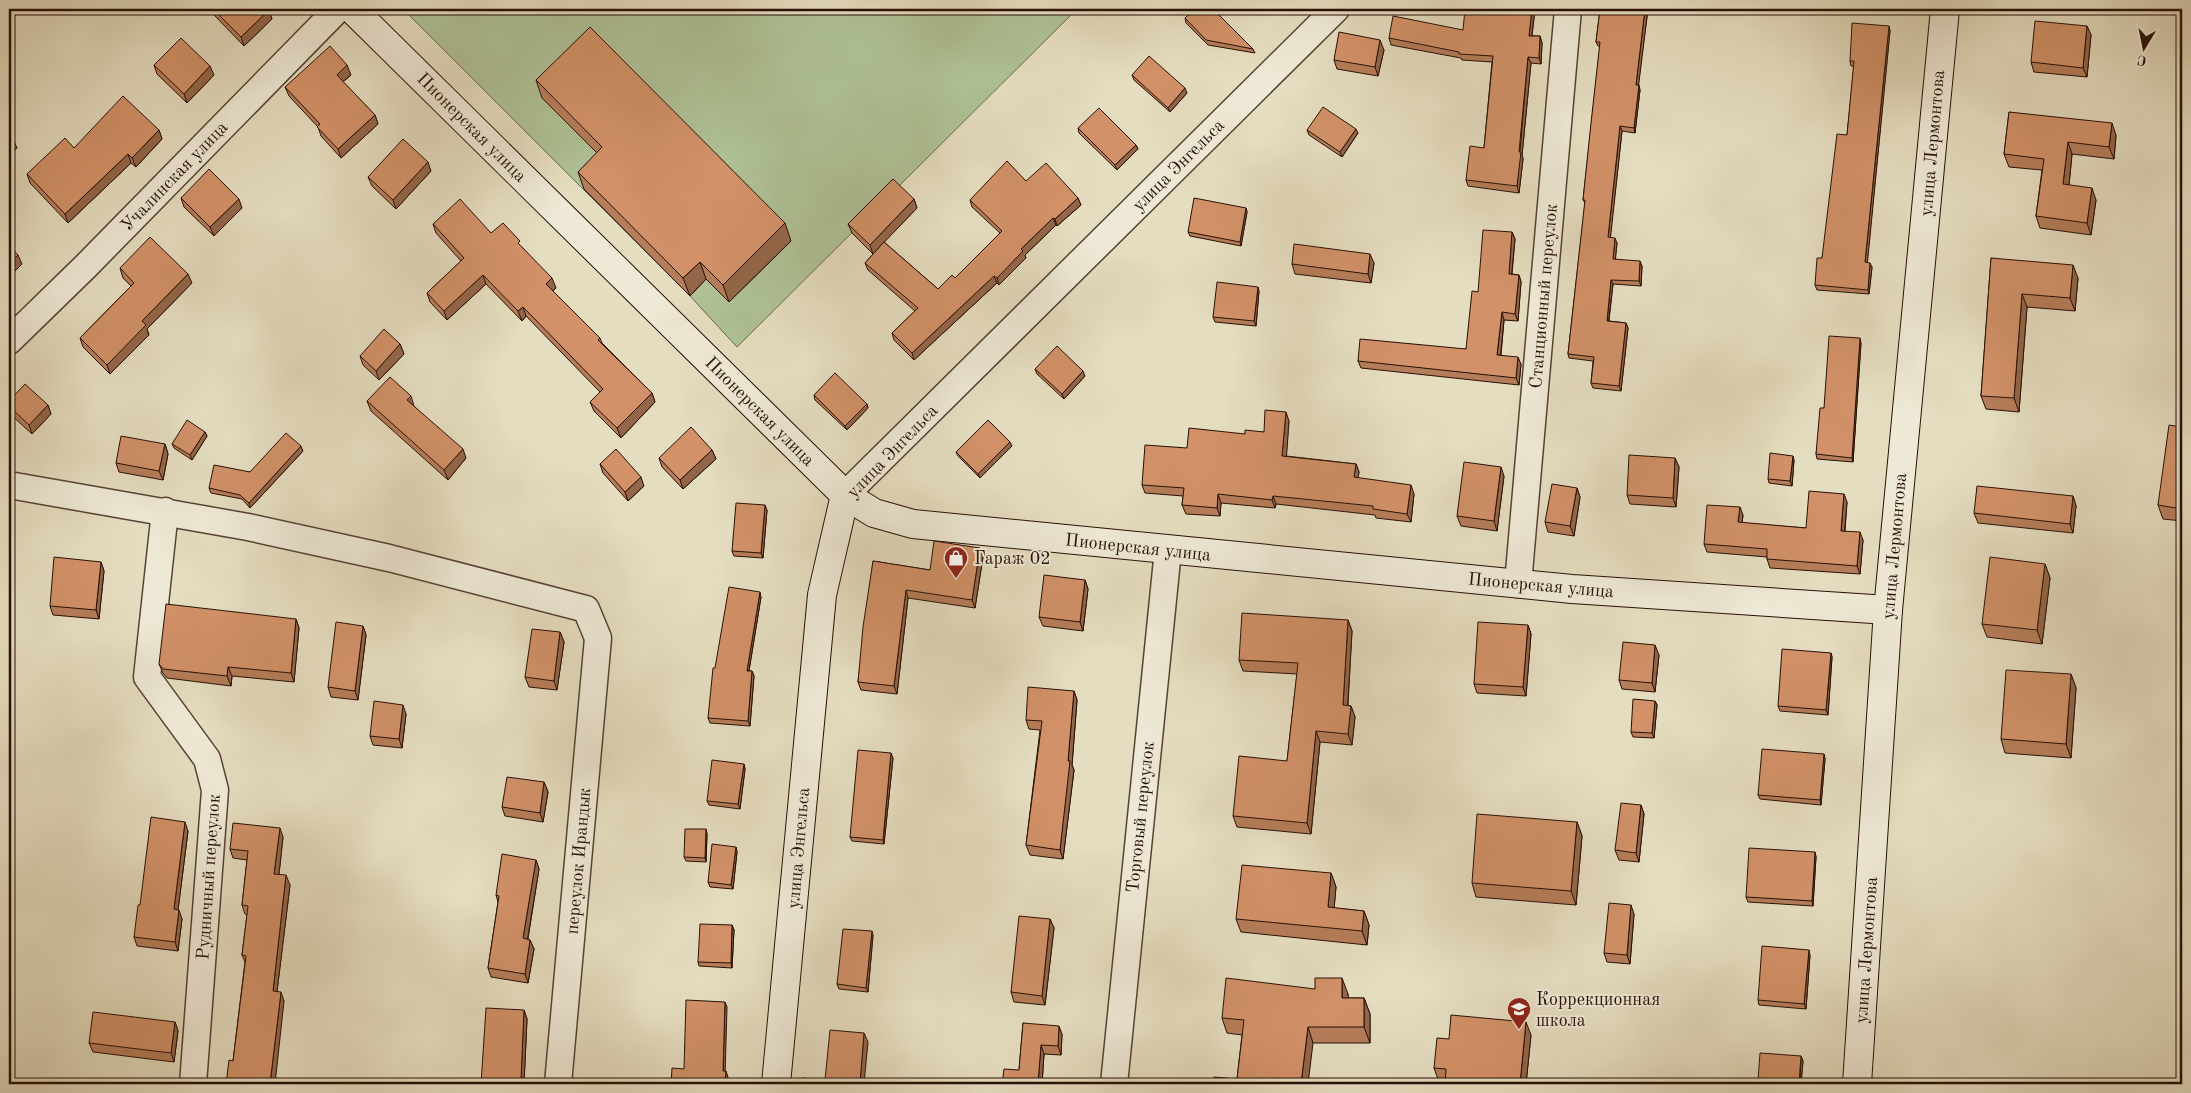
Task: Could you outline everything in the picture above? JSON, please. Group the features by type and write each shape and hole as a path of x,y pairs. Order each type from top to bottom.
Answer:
{"street":[{"name":"Учалинская улица","path":"9,341 86,266 338,9"},
{"name":"Пионерская улица","path":"352,9 845,495 874,513 913,524 1518,584 1888,610"},
{"name":"улица Энгельса","path":"776,1084 822,595 845,495 1336,9"},
{"name":"Станционный переулок","path":"1518,584 1568,9"},
{"name":"улица Лермонтова","path":"1857,1084 1888,610 1945,9"},
{"path":"9,485 165,511"},
{"name":"переулок Ирандык","path":"165,511 389,558 586,609 598,638 558,1084"},
{"name":"Рудничный переулок","path":"165,511 147,677 207,759 215,790 193,1084"},
{"name":"Торговый переулок","path":"1114,1084 1168,550"}],"green space":[{"path":"403,9 1077,9 737,347 690,296"}],"building":[{"path":"213,9 268,9 269,10 241,37"},
{"path":"1194,9 1213,9 1253,49 1206,40 1185,18"},
{"path":"1465,9 1532,9 1529,36 1540,36 1539,58 1528,57 1517,186 1466,180 1470,146 1484,148 1493,56 1459,54 1459,52 1389,38 1393,16 1463,30"},
{"path":"1600,9 1645,9 1636,85 1639,85 1634,128 1620,126 1608,237 1615,238 1613,259 1640,261 1639,281 1611,280 1607,321 1626,323 1619,386 1591,383 1594,357 1568,354 1600,42 1596,42"},
{"path":"2035,21 2087,26 2083,68 2031,62"},
{"path":"1852,23 1889,26 1865,262 1870,263 1868,290 1815,285 1817,258 1822,258 1837,134 1847,135 1854,61 1850,61"},
{"path":"590,27 785,223 723,285 700,262 683,278 578,172 602,147 536,80"},
{"path":"1339,32 1380,40 1375,67 1334,60"},
{"path":"181,38 210,66 184,94 154,65"},
{"path":"330,46 347,65 337,75 375,115 338,149 317,127 320,124 285,87"},
{"path":"1149,56 1185,88 1168,108 1132,75"},
{"path":"123,96 159,130 132,158 128,154 65,214 27,174 65,138 74,148"},
{"path":"1323,107 1356,129 1340,152 1307,130"},
{"path":"1099,108 1136,145 1115,165 1078,128"},
{"path":"2009,112 2112,123 2109,147 2068,142 2063,184 2092,188 2087,223 2036,216 2044,159 2004,154"},
{"path":"9,134 13,139 9,143"},
{"path":"403,139 428,162 393,200 368,177"},
{"path":"1007,161 1026,181 1046,163 1078,198 1055,219 1053,218 1021,249 1023,251 997,278 994,276 912,353 892,333 918,308 865,263 884,242 938,289 952,275 955,278 1002,231 970,200"},
{"path":"209,169 239,199 210,227 181,198"},
{"path":"893,179 914,199 870,245 848,224"},
{"path":"1194,198 1246,208 1240,242 1188,232"},
{"path":"460,199 491,233 503,223 520,241 518,243 552,278 546,284 600,338 598,340 652,393 617,428 590,402 603,389 523,307 518,311 483,275 444,311 427,293 464,258 433,224"},
{"path":"1483,230 1512,232 1509,274 1519,275 1515,314 1502,312 1497,355 1518,357 1516,378 1358,361 1360,339 1466,349 1472,291 1478,292"},
{"path":"150,237 188,274 142,321 146,325 107,365 80,338 134,283 120,268"},
{"path":"1294,244 1370,254 1368,274 1292,264"},
{"path":"9,245 18,255 9,264"},
{"path":"1991,258 2073,265 2070,298 2022,294 2014,398 1981,396"},
{"path":"1217,282 1258,287 1254,321 1213,317"},
{"path":"384,329 400,344 376,371 360,356"},
{"path":"1829,336 1860,338 1852,458 1816,454 1820,408 1824,408"},
{"path":"1057,346 1083,371 1062,394 1035,369"},
{"path":"835,373 867,404 845,426 814,395"},
{"path":"390,377 411,396 407,400 463,449 444,470 367,401"},
{"path":"25,384 48,405 29,425 9,406 9,401"},
{"path":"1265,410 1286,412 1282,456 1356,464 1354,477 1411,485 1407,514 1373,509 1373,506 1273,496 1272,500 1218,494 1217,508 1182,505 1184,488 1142,485 1145,445 1187,448 1189,428 1245,434 1245,430 1264,432"},
{"path":"187,420 205,432 190,455 172,444"},
{"path":"988,420 1010,442 978,474 956,452"},
{"path":"2169,425 2182,427 2182,509 2158,505"},
{"path":"691,427 712,450 680,480 659,458"},
{"path":"286,433 301,446 249,503 240,495 209,488 214,465 250,472"},
{"path":"121,436 165,444 159,471 116,463"},
{"path":"616,449 641,477 625,492 600,464"},
{"path":"1770,453 1793,456 1790,481 1768,479"},
{"path":"1629,455 1675,458 1673,498 1627,495"},
{"path":"1464,462 1501,467 1494,521 1457,516"},
{"path":"1552,484 1577,488 1570,526 1545,522"},
{"path":"1977,486 2073,496 2070,524 1974,513"},
{"path":"1809,491 1844,494 1841,531 1860,532 1857,566 1767,559 1767,549 1704,544 1707,505 1740,507 1738,522 1806,528"},
{"path":"736,503 765,505 761,553 732,551"},
{"path":"934,541 980,548 972,600 906,590 894,686 858,682 863,627 873,561 930,570"},
{"path":"54,557 101,562 96,610 50,606"},
{"path":"1990,557 2045,564 2037,630 1982,624"},
{"path":"1044,575 1085,580 1080,622 1039,617"},
{"path":"729,587 760,592 747,671 752,671 748,721 708,718 713,668 715,668"},
{"path":"166,604 296,619 291,673 228,667 227,676 163,669 159,664"},
{"path":"1242,613 1348,620 1343,705 1351,706 1348,734 1316,731 1307,823 1233,816 1239,756 1287,761 1298,663 1239,660"},
{"path":"336,622 363,626 355,691 328,687"},
{"path":"1478,622 1528,625 1523,687 1474,684"},
{"path":"532,629 560,632 554,681 525,677"},
{"path":"1623,642 1655,645 1652,683 1619,680"},
{"path":"1782,649 1831,653 1826,710 1778,706"},
{"path":"2006,670 2071,674 2066,744 2001,739"},
{"path":"1028,687 1074,691 1068,761 1070,761 1060,850 1026,845 1042,721 1026,720"},
{"path":"1633,699 1655,701 1652,733 1631,732"},
{"path":"374,701 403,705 399,739 370,736"},
{"path":"1762,749 1824,754 1820,800 1758,795"},
{"path":"858,750 891,753 883,840 850,837"},
{"path":"712,760 744,764 738,804 707,801"},
{"path":"507,777 544,782 540,813 502,807"},
{"path":"1621,803 1641,805 1636,853 1615,850"},
{"path":"1477,814 1577,822 1571,891 1472,883"},
{"path":"151,817 185,822 174,909 179,910 175,942 134,937"},
{"path":"233,823 280,828 274,874 286,875 273,991 281,992 270,1084 226,1084 229,1060 233,1061 246,956 242,955 248,906 242,905 248,851 230,849"},
{"path":"685,829 706,829 705,858 684,857"},
{"path":"712,844 736,847 731,885 708,882"},
{"path":"1749,848 1815,852 1812,901 1746,897"},
{"path":"502,854 536,860 523,938 530,940 525,974 488,968 499,896 496,895"},
{"path":"1242,865 1331,873 1328,907 1364,911 1362,931 1236,919"},
{"path":"1609,903 1631,905 1627,955 1604,953"},
{"path":"1019,916 1050,919 1042,996 1011,992"},
{"path":"700,924 732,925 731,963 698,962"},
{"path":"843,929 872,931 866,988 837,984"},
{"path":"1762,946 1809,950 1804,1004 1758,1000"},
{"path":"1226,978 1315,989 1315,978 1342,978 1342,998 1364,998 1364,1027 1308,1027 1301,1084 1214,1084 1214,1077 1237,1079 1244,1020 1222,1018"},
{"path":"686,1000 725,1002 723,1071 726,1071 725,1084 671,1084 672,1068 684,1069"},
{"path":"486,1008 524,1010 521,1080 515,1079 515,1084 481,1084"},
{"path":"93,1012 175,1022 171,1053 89,1043"},
{"path":"1451,1015 1526,1022 1520,1084 1445,1084 1446,1069 1434,1068 1437,1038 1449,1039"},
{"path":"1023,1023 1059,1026 1058,1046 1041,1045 1038,1084 1002,1084 1004,1069 1019,1070"},
{"path":"830,1030 864,1033 860,1083 870,1084 802,1084 802,1078 825,1080"},
{"path":"1760,1053 1801,1056 1799,1083 1758,1080"}],"place":[{"name":"Гараж 02","path":"956,579"},
{"name":"Коррекционная школа","path":"1519,1030"}]}
